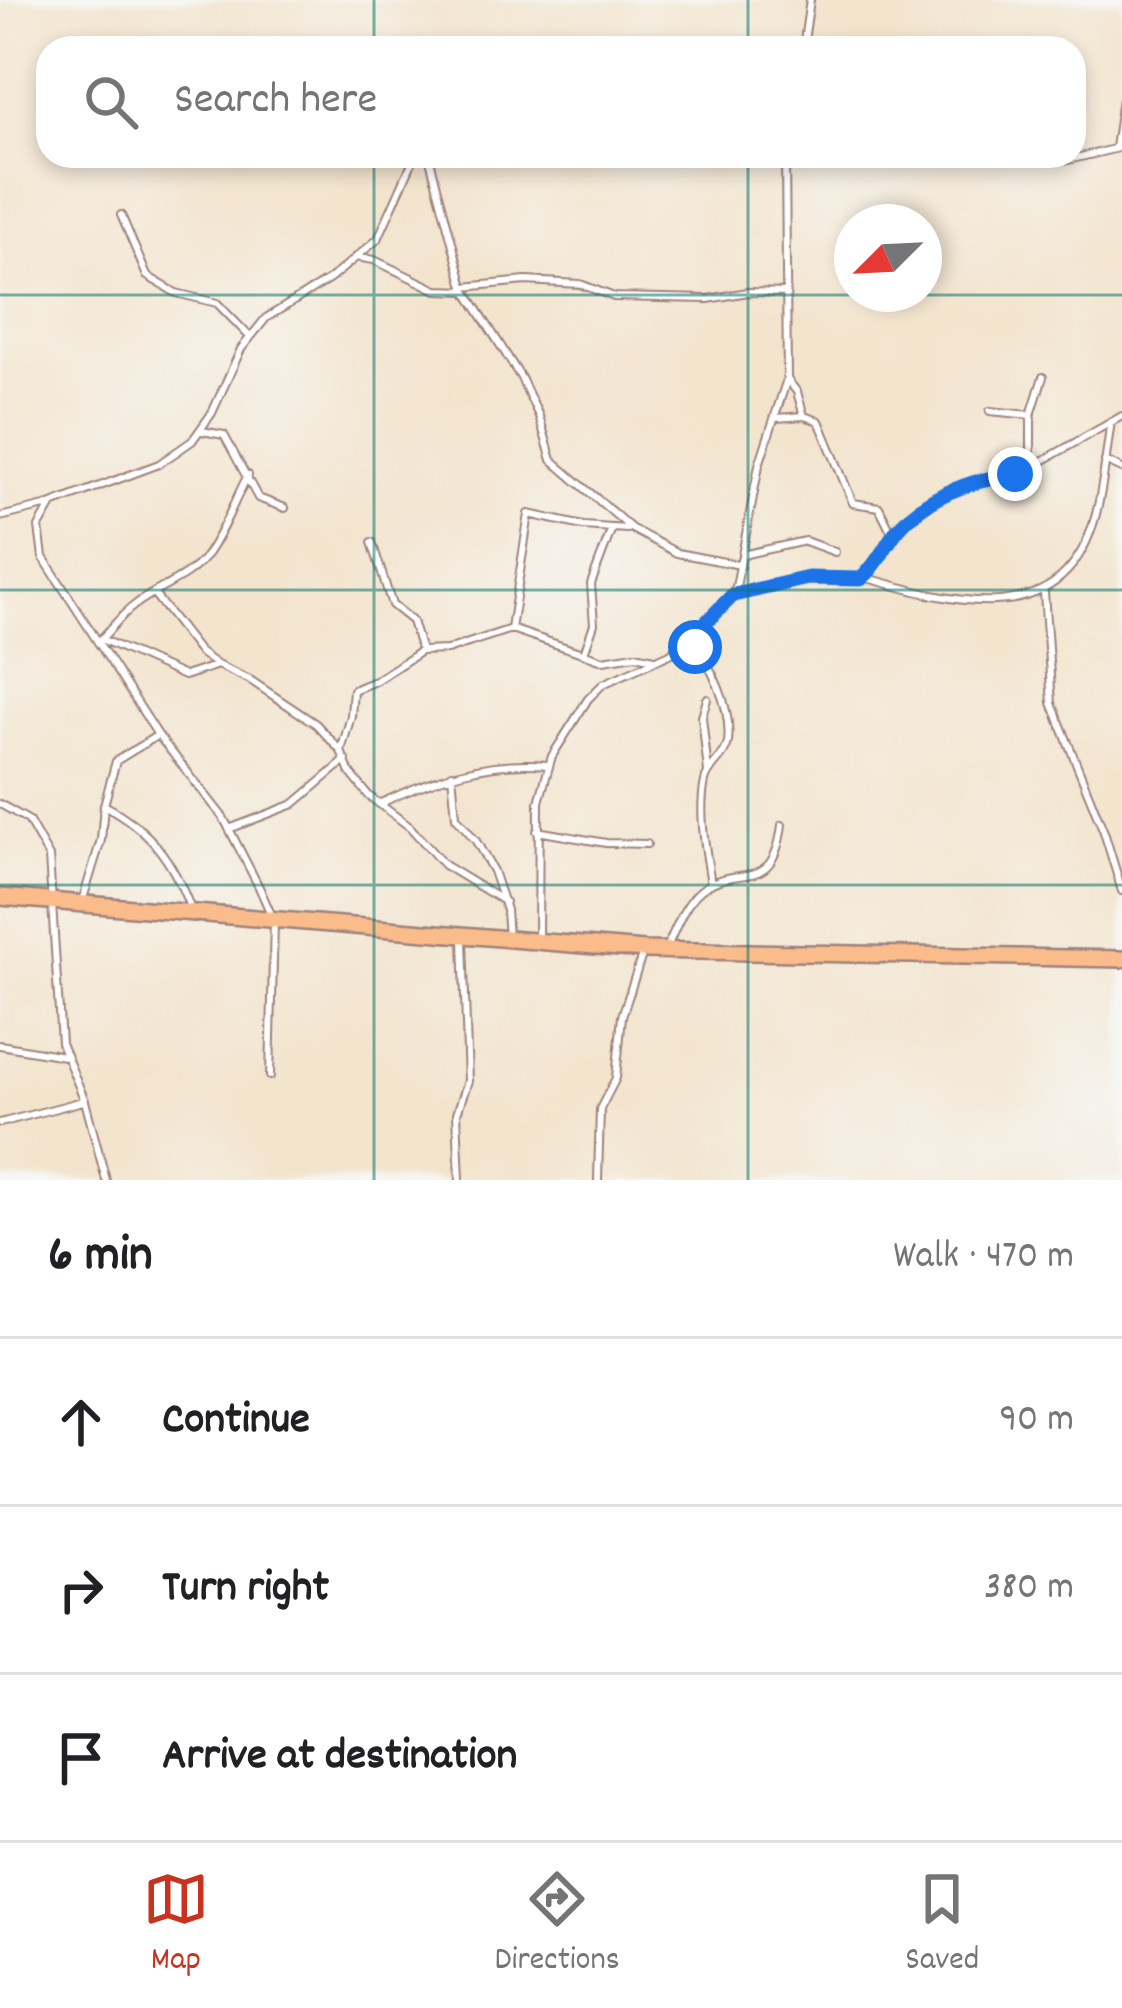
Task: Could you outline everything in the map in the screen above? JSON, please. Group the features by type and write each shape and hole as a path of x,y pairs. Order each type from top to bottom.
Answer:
{"highway":[{"path":"0,898 644,950 1122,959"}],"street":[{"path":"805,36 810,0"},
{"path":"1086,156 1119,148 1122,99"},
{"path":"374,260 374,243 409,168"},
{"path":"432,168 464,288 521,378 552,460 632,529 677,553 741,560 805,541 835,552"},
{"path":"538,944 537,831 542,785 568,728 603,684 658,660 689,640 733,595 759,465 787,379 785,168"},
{"path":"121,215 147,276 176,293 218,303 250,337"},
{"path":"0,517 52,504 159,464 202,431 250,337 279,308 320,286 374,243"},
{"path":"356,257 374,260 437,290 546,282 584,285 614,297 708,299 748,292 788,293"},
{"path":"1031,467 1031,415 1043,377"},
{"path":"787,379 797,392 804,416"},
{"path":"990,411 1031,415"},
{"path":"865,577 893,535 925,506 972,482 1031,467 1122,416"},
{"path":"776,418 814,418 853,503 879,507 893,535"},
{"path":"733,595 808,578 865,577 976,602 1044,592 1066,573 1096,515 1111,422"},
{"path":"202,431 224,435 258,498 284,508"},
{"path":"1105,461 1122,469"},
{"path":"99,638 134,606 203,559 227,523 230,507 248,475"},
{"path":"52,504 39,527 43,557 158,735 191,772 229,829 274,921 270,1076"},
{"path":"511,629 529,514 632,529"},
{"path":"584,653 593,632 591,584 612,528"},
{"path":"372,542 388,597 397,612 412,621 422,651"},
{"path":"1044,592 1052,703 1122,891"},
{"path":"154,594 191,645 217,665 293,706 341,751 351,774 378,805 410,827 444,865 505,902"},
{"path":"341,751 353,690 422,651 462,646 511,629 603,660 635,655 658,660"},
{"path":"99,638 184,676 217,665"},
{"path":"689,640 712,668 728,736 727,747 704,785 704,838 711,884"},
{"path":"706,699 701,717 708,772"},
{"path":"81,905 118,758 158,735"},
{"path":"229,829 294,804 346,760"},
{"path":"378,805 452,774 517,762 548,765"},
{"path":"452,774 456,817 485,857 505,902 508,942"},
{"path":"0,804 26,818 46,850 64,1056 85,1101 106,1180"},
{"path":"104,806 141,826 155,840 192,914"},
{"path":"665,951 692,900 711,884 763,870 777,851 782,826"},
{"path":"537,831 606,843 647,844"},
{"path":"460,1180 457,1113 468,1081 463,938"},
{"path":"598,1180 601,1109 616,1078 622,1016 644,950"},
{"path":"0,1046 64,1056"},
{"path":"0,1123 85,1101"}],"route":[{"path":"695,647 689,640 733,595 808,578 861,579 893,535 925,506 972,482 1015,474"}]}
